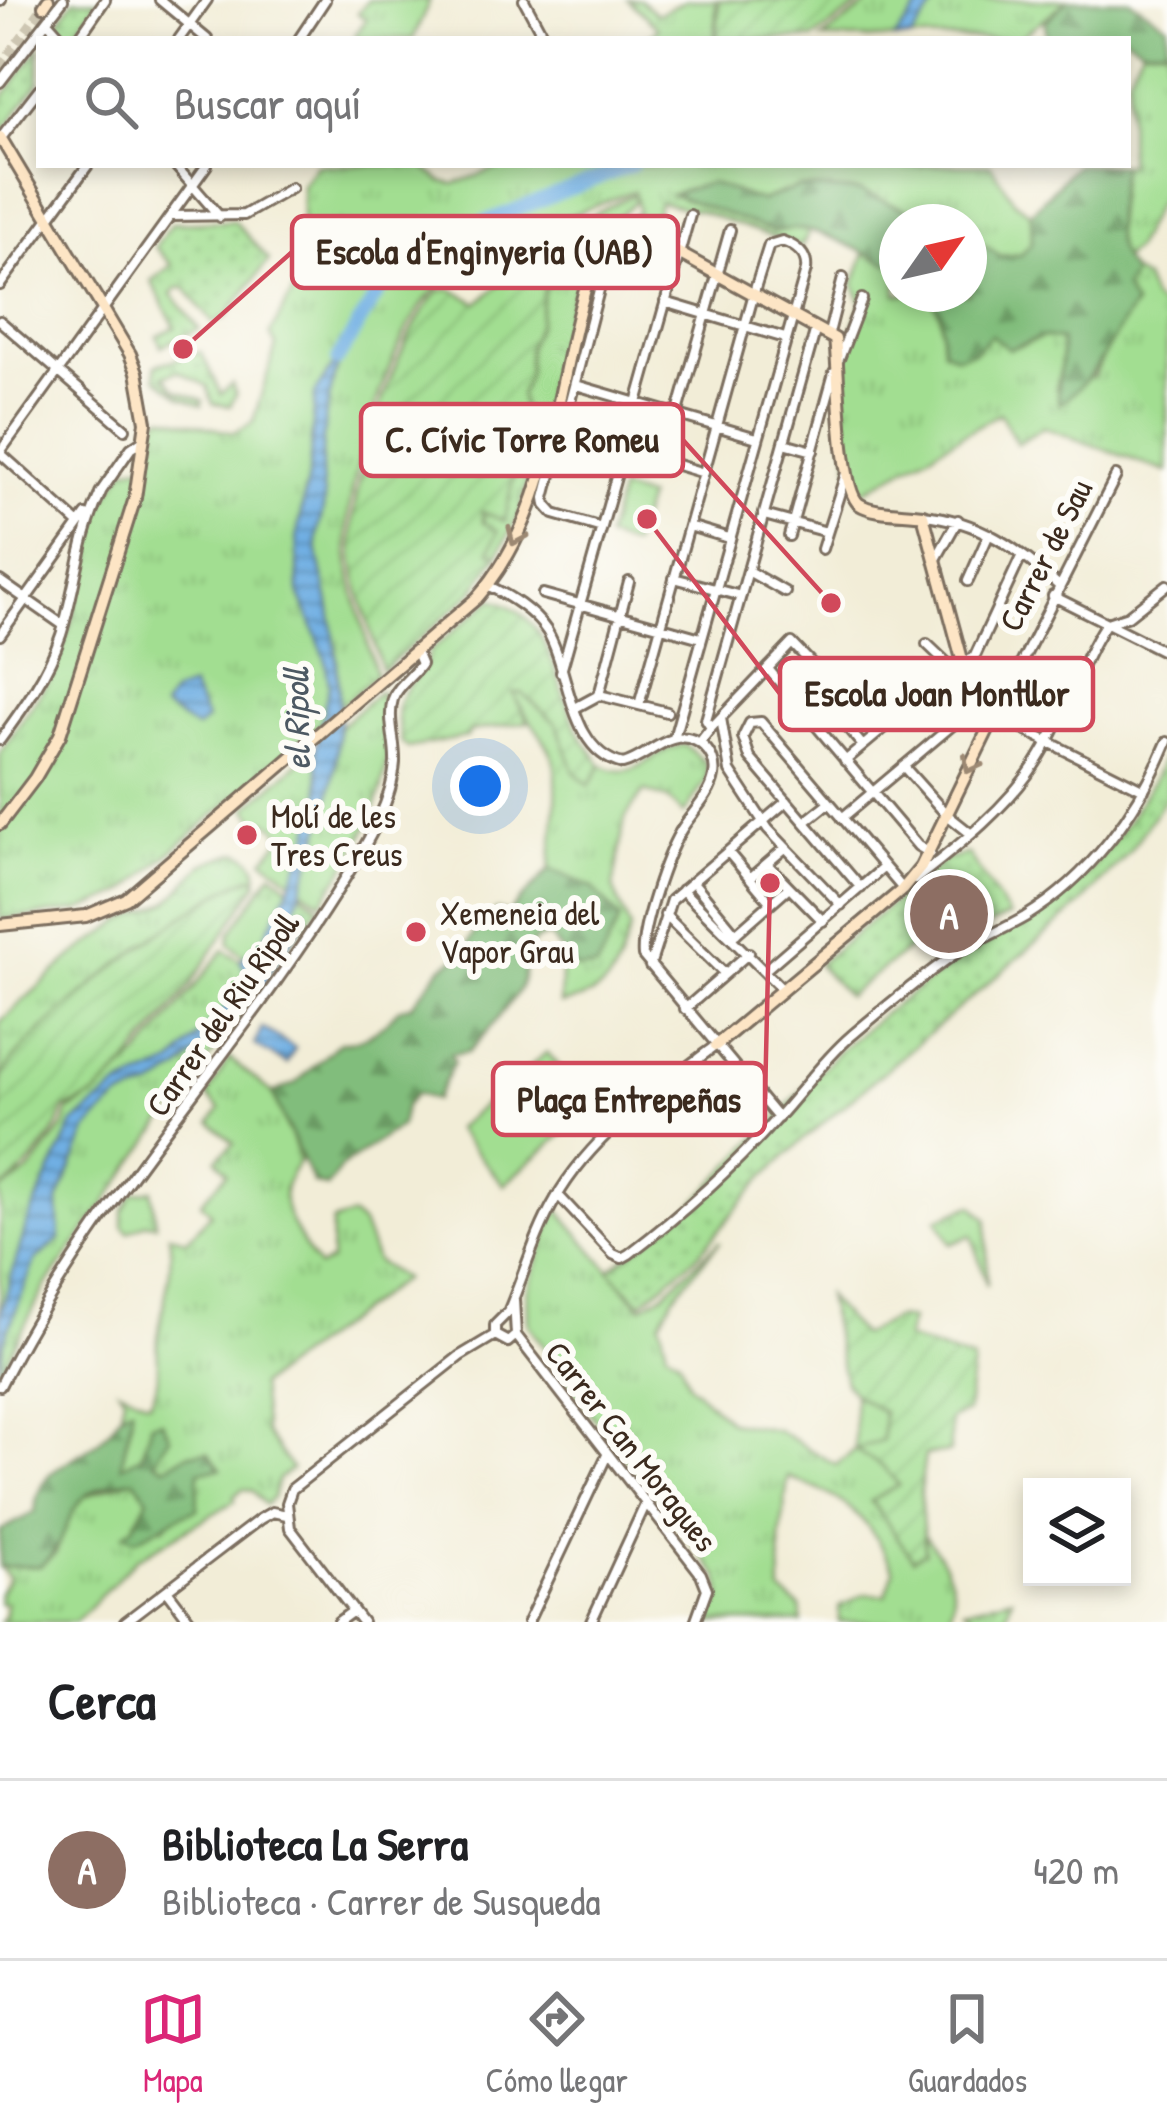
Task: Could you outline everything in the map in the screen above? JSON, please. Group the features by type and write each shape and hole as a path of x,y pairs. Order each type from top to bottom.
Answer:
{"street":[{"path":"0,82 63,0"},
{"path":"80,36 105,0"},
{"path":"160,0 203,36"},
{"path":"181,36 207,0"},
{"path":"524,0 542,36"},
{"path":"300,36 323,4"},
{"path":"47,21 60,36"},
{"path":"0,824 51,754 69,714 135,498 145,440 145,410 130,354 0,138 36,93"},
{"path":"0,285 86,168"},
{"path":"178,168 220,218"},
{"path":"79,525 0,453 205,168"},
{"path":"171,216 220,218 251,213 291,188"},
{"path":"561,674 690,215"},
{"path":"602,528 554,514 546,505 575,385 601,243 614,231 631,226 835,339 846,471 861,505 958,520 1022,555 1058,585"},
{"path":"704,473 664,461 730,230"},
{"path":"639,705 754,292 771,242 793,246 804,256 806,266 674,738"},
{"path":"0,925 86,916 118,905 303,750 488,585 506,560 527,512 600,264"},
{"path":"829,333 843,278"},
{"path":"789,536 837,366 862,298"},
{"path":"665,302 785,338"},
{"path":"0,321 124,429"},
{"path":"698,742 708,724 816,326"},
{"path":"575,385 757,438"},
{"path":"0,634 131,448 145,440"},
{"path":"784,442 813,451"},
{"path":"822,549 846,471"},
{"name":"Carrer de Sau","path":"715,1046 902,890 928,852 1116,476"},
{"path":"0,740 50,663 64,626 85,527 101,492"},
{"path":"764,514 827,532"},
{"path":"924,517 969,684 980,702 995,715 1144,790"},
{"path":"935,560 958,520"},
{"path":"689,526 729,538"},
{"path":"968,581 989,534"},
{"path":"68,539 80,550"},
{"path":"845,761 963,662 974,658 1022,555"},
{"path":"748,571 785,592"},
{"path":"674,578 741,596"},
{"path":"0,581 64,626"},
{"path":"599,695 629,582"},
{"path":"488,585 538,620 596,747 616,763 632,762 674,738 698,742 711,756 714,776 669,859 642,943 649,967 778,1118"},
{"path":"861,888 744,748 745,729 754,721 761,722 902,890 1012,795 1049,740 1106,623 1128,616 1167,585"},
{"path":"544,594 700,638"},
{"path":"1053,596 1167,653"},
{"path":"708,724 721,718 792,643 814,666 788,695"},
{"path":"927,644 969,684"},
{"name":"Carrer del Riu Ripoll","path":"0,1386 47,1298 304,944 353,866 389,793 395,761 392,704 421,664 411,656"},
{"path":"769,670 918,847 941,859"},
{"path":"575,708 599,695 667,712"},
{"path":"842,818 980,702"},
{"path":"0,717 11,725"},
{"path":"721,718 730,771 785,848 841,905"},
{"path":"842,721 863,746"},
{"path":"558,1195 622,1258 687,1210 847,1040 954,955 1060,892 1096,858 1144,790 1167,742"},
{"path":"903,766 970,833"},
{"path":"649,967 671,900 787,801"},
{"path":"805,823 829,803"},
{"path":"750,878 785,848"},
{"path":"728,852 771,903"},
{"path":"767,864 823,921"},
{"path":"765,970 883,868"},
{"path":"693,882 783,991"},
{"path":"734,936 789,887"},
{"path":"682,890 734,936"},
{"path":"665,915 725,974"},
{"path":"685,1009 749,953"},
{"path":"495,1335 495,1325 505,1318 571,1175 632,1114 715,1046"},
{"path":"495,1335 508,1342 516,1330 514,1298"},
{"name":"Carrer Can Moragues","path":"505,1318 701,1574 707,1589 695,1622"},
{"path":"362,1622 290,1528 287,1515 295,1484 460,1356 495,1335"},
{"path":"525,1622 607,1453"},
{"path":"590,1622 646,1503"},
{"path":"125,1622 260,1519 272,1513 287,1515"},
{"path":"167,1590 191,1622"},
{"path":"338,1622 353,1611"}],"green space":[{"path":"74,0 98,0 72,36 48,36"},
{"path":"368,0 430,0 414,36 355,36 366,20 358,13"},
{"path":"628,0 640,0 657,14 687,0 716,0 715,36 650,36 658,28"},
{"path":"719,0 867,0 817,36 717,36"},
{"path":"874,0 1068,0 1022,36 826,36"},
{"path":"1068,0 1130,0 1167,24 1167,47 1142,47 1121,34 1047,36 1045,22"},
{"path":"1142,47 1167,47 1167,199 1157,203 1134,249 1120,261 1114,238 1121,168 1131,168 1131,70"},
{"path":"36,52 36,86 4,130 0,102"},
{"path":"314,168 425,168 441,181 454,184 499,168 993,168 1015,202 1031,213 1032,242 1021,255 1000,256 987,247 987,204 891,204 859,192 799,187 761,201 709,183 790,227 809,232 801,247 700,211 659,202 651,230 625,221 638,212 634,191 532,232 458,272 421,306 405,335 375,406 354,482 348,558 376,675 124,893 79,911 0,919 0,753 53,674 73,619 94,517 125,469 151,462 154,425 162,416 234,433 253,422 276,346 270,334 302,276 302,185"},
{"path":"1072,168 1121,168 1115,236 1133,273 1124,289 1134,306 1094,370 1059,404 1061,340 1043,337 1009,349 991,335 974,352 956,356 943,349 939,312 987,312 987,247 1000,256 1021,255 1032,242 1031,213"},
{"path":"709,183 761,201 799,187 859,191 893,204 879,204 879,260 821,234 790,229 774,232 671,194"},
{"path":"634,194 635,202 593,238 581,265 520,512 498,555 490,551 482,511 505,520 520,463 520,395 546,279 556,260 579,259 575,223"},
{"path":"234,221 269,260 226,317 213,323 185,288 177,288 172,294 199,329 161,346 157,336 175,327 151,281 172,265 155,247 172,223"},
{"path":"575,223 579,259 556,260 546,279 538,324 528,348 528,374 520,395 520,463 505,521 482,512 483,522 498,531 490,551 498,555 472,593 382,671 359,592 352,544 367,448 392,374 439,291 451,289 478,303 500,284 486,267"},
{"path":"865,253 879,259 879,312 939,312 943,349 991,335 1020,346 1043,337 1061,340 1064,357 1056,389 1094,376 1112,337 1134,306 1124,289 1133,273 1144,279 1152,299 1167,314 1167,472 1043,427 1017,444 1000,413 864,491 852,477 849,462 841,362 862,304 854,284"},
{"path":"201,352 221,394 232,384 236,395 230,406 213,404 207,386 178,371 164,376 176,390 203,400 202,405 181,397 156,378 156,365"},
{"path":"620,490 647,498 632,546 606,538"},
{"path":"492,599 513,607 528,620 550,654 571,715 602,765 589,785 574,772 557,724 522,693 513,693 528,722 408,748 401,742 398,707 430,651"},
{"path":"380,691 386,721 384,777 353,853 322,902 304,890 319,906 45,1287 0,1372 0,1186 5,1188 29,1172 65,1124 68,1111 95,1095 141,1054 224,950 243,962 229,943 231,932 272,873 289,886 294,882 264,859 279,842 279,831 266,820 260,825 247,808"},
{"path":"512,691 522,693 557,724 574,771 590,784 602,765 626,771 685,745 706,763 707,779 684,814 668,799 644,791 625,818 613,888 630,929 620,959 601,988 560,1004 562,950 577,969 593,888 550,869 555,766 549,748"},
{"path":"1167,748 1167,796 1128,853 1077,908 804,1139 760,1181 697,1256 641,1303 609,1270 686,1212 839,1051 883,1014 963,956 1030,918 1088,874 1127,822"},
{"path":"238,852 254,863 257,883 251,877 226,889 116,969 54,1020 0,1079 0,1022 73,956 124,920 168,902 204,864"},
{"path":"968,854 1009,916 976,931 969,919 924,948 919,941 847,996 818,964 945,860"},
{"path":"550,869 593,888 620,919 597,968 577,969 549,936 538,939 528,951 518,991 468,1052 450,1054 454,1062 435,1100 416,1093 405,1106 401,1125 341,1167 327,1187 313,1183 272,1093 295,1084 340,1042 364,1037 398,1009 412,1005 441,968 462,955 477,928 497,910 508,914"},
{"path":"255,877 257,883 189,987 126,1066 95,1096 64,1109 40,1152 4,1188 0,1186 2,1076 17,1056 119,963 200,905"},
{"path":"547,1052 594,1107 504,1185 455,1129"},
{"path":"229,1058 272,1093 300,1159 285,1186 285,1206 318,1267 331,1261 332,1222 352,1216 362,1224 376,1261 403,1279 260,1385 265,1433 292,1469 278,1479 273,1498 265,1505 252,1490 243,1489 234,1496 235,1501 136,1559 75,1622 0,1622 6,1603 0,1604 0,1593 9,1578 0,1567 40,1566 56,1553 69,1512 80,1498 134,1479 149,1498 134,1526 164,1527 174,1516 197,1509 199,1470 191,1453 165,1467 154,1461 151,1424 141,1456 121,1467 132,1408 121,1411 124,1397 119,1389 149,1402 156,1387 169,1234 187,1240 211,1213 201,1202 227,1173 217,1159 234,1143 211,1123 220,1109 207,1096"},
{"path":"152,1190 156,1224 146,1223 129,1232 123,1226 123,1212 133,1194"},
{"path":"973,1205 987,1219 987,1286 972,1235 951,1244 937,1219"},
{"path":"557,1208 641,1307 664,1293 720,1241 673,1297 660,1322 667,1351 679,1359 689,1384 730,1422 777,1430 836,1465 855,1450 854,1394 883,1412 882,1440 856,1450 883,1467 899,1485 871,1502 925,1552 924,1535 938,1554 952,1588 951,1611 945,1622 839,1622 839,1607 865,1594 886,1595 894,1570 853,1511 788,1477 780,1540 781,1592 801,1608 802,1622 709,1622 722,1595 719,1577 595,1420 528,1324 527,1291"},
{"path":"826,1296 861,1335 897,1318 910,1319 906,1339 973,1361 967,1412 950,1419 950,1452 925,1455 920,1492 925,1552 913,1559 871,1501 899,1485 883,1467 855,1450 882,1440 883,1412 854,1394 845,1382"},
{"path":"132,1407 122,1466 141,1456 151,1423 162,1421 170,1437 154,1461 165,1467 191,1453 208,1452 221,1469 199,1471 197,1509 136,1539 124,1534 134,1526 148,1498 134,1479 107,1485 79,1503 62,1538 40,1566 0,1567 0,1531 35,1512 37,1496 51,1474 94,1445"},
{"path":"1012,1597 1004,1622 983,1622 965,1609"}],"water":[{"path":"925,0 939,0 913,36 896,36"},
{"path":"345,347 325,421 324,504 317,537 336,656 337,753 319,836 281,943 306,905 304,923 271,969 263,990 227,1014 180,1070 153,1088 119,1099 88,1129 58,1201 60,1239 35,1261 5,1338 0,1365 0,1315 27,1223 73,1124 117,1088 173,1064 225,1006 254,985 240,961 265,936 307,844 320,793 316,745 329,685 325,658 299,592 297,534 309,471 315,394"},
{"path":"191,687 207,720 196,729 163,708 173,693"},
{"path":"262,1028 295,1048 287,1064 254,1045"}],"waterway":[{"name":"el Ripoll","path":"337,360 387,278 466,229 624,168"}],"tunnel":[{"path":"0,67 44,6"}],"place":[{"name":"Escola d'Enginyeria (UAB)","path":"183,349"},
{"name":"Escola Joan Montllor","path":"647,519"},
{"name":"C. Cívic Torre Romeu","path":"831,603"},
{"name":"Molí de les Tres Creus","path":"247,835"},
{"name":"Plaça Entrepeñas","path":"770,883"},
{"name":"Biblioteca La Serra","path":"949,914"},
{"name":"Xemeneia del Vapor Grau","path":"416,932"}]}
